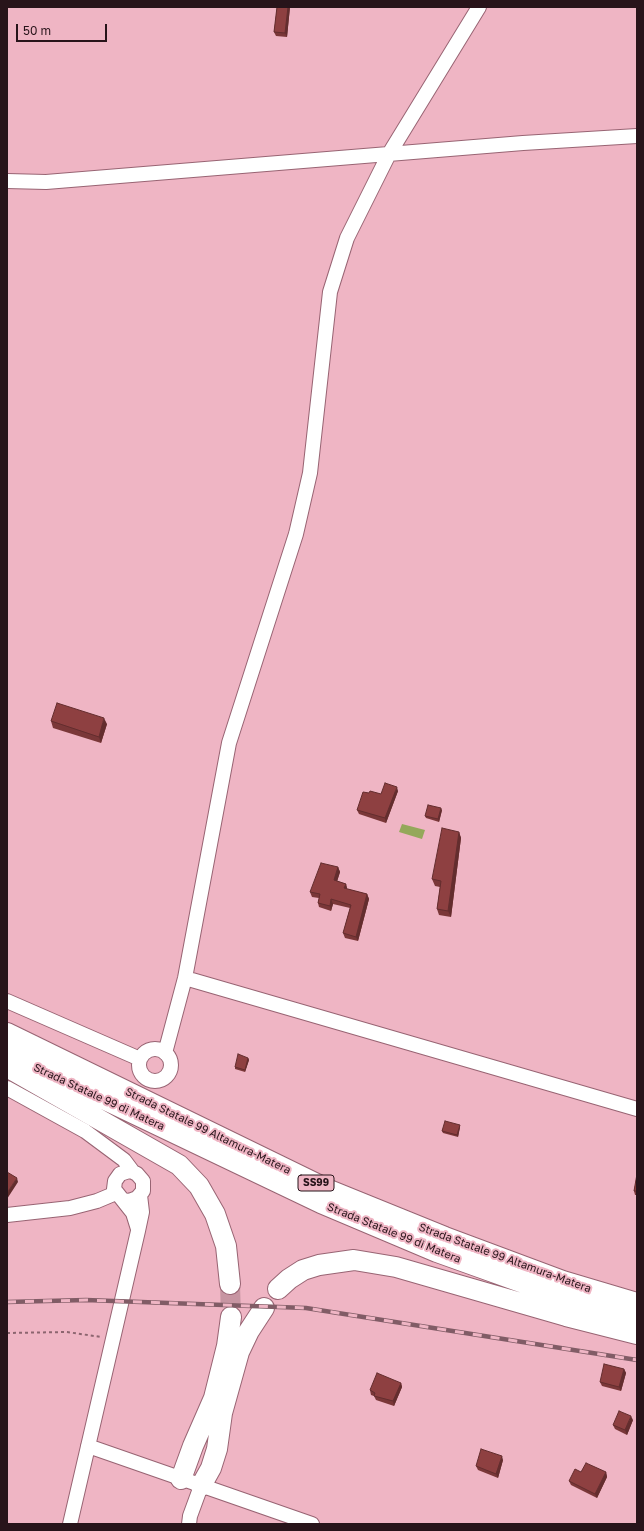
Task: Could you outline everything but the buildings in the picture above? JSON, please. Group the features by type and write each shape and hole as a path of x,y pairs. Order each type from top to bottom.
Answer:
{"highway":[{"name":"Strada Statale 99 Altamura-Matera","path":"7,1033 329,1190 445,1237 563,1281 637,1303"},
{"name":"Strada Statale 99 di Matera","path":"7,1053 321,1203 437,1252 560,1296 637,1319"},
{"path":"7,1067 179,1165 199,1186 215,1214 226,1246 230,1284"},
{"path":"278,1289 289,1279 303,1270 335,1262 361,1260 396,1267 566,1316 637,1334"},
{"path":"201,1486 211,1468 217,1449 222,1413 239,1352 248,1331 264,1308"},
{"path":"181,1479 193,1446 214,1398 227,1346 231,1316"}],"street":[{"path":"165,1053 185,978 229,743 296,534 310,473 330,292 347,238 389,154 479,7"},
{"path":"7,181 46,182 523,143 637,136"},
{"path":"185,978 637,1109"},
{"path":"7,1002 140,1059"},
{"path":"151,1049 161,1050 169,1058 170,1068 168,1073 160,1080 150,1080 142,1074 139,1069 140,1059 147,1051 151,1049"},
{"path":"7,1088 85,1131 106,1145 124,1160 133,1172 137,1174 144,1186 140,1195 133,1200 120,1196 70,1208 7,1215"},
{"path":"106,1145 116,1166 117,1177 114,1185 120,1196 133,1213 138,1231"},
{"path":"117,1177 124,1172 133,1172"},
{"path":"70,1524 138,1231 142,1212 140,1195"},
{"path":"88,1446 312,1524"},
{"path":"189,1524 190,1516 201,1486"}],"path":[{"path":"7,1333 67,1332 114,1338"}],"shaded area":[{"path":"402,824 425,830 422,839 399,832"}],"tunnel":[{"path":"230,1284 231,1317"}],"railway":[{"path":"7,1302 86,1300 306,1308 637,1360"}]}
